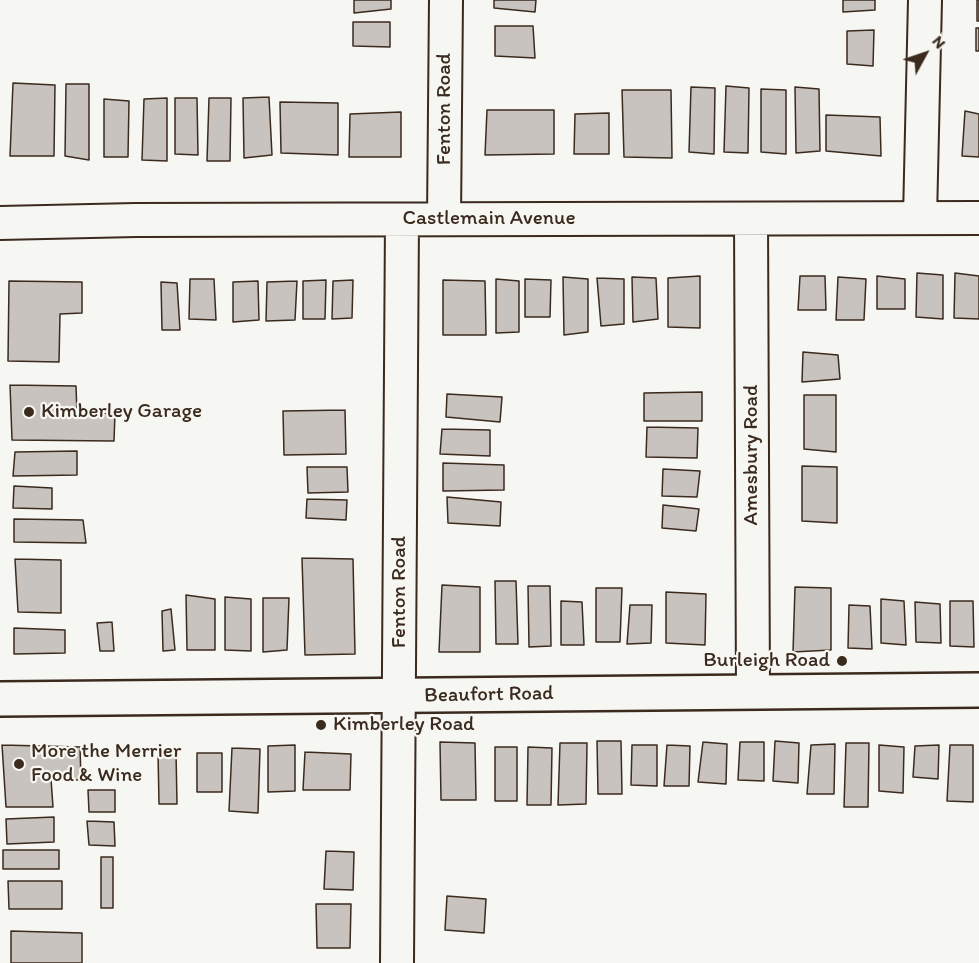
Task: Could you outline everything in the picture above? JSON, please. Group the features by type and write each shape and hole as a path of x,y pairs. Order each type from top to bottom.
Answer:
{"street":[{"name":"Fenton Road","path":"444,219 446,0"},
{"path":"920,218 926,0"},
{"name":"Castlemain Avenue","path":"0,223 136,220 979,218"},
{"name":"Amesbury Road","path":"751,219 753,692"},
{"name":"Fenton Road","path":"397,963 402,220"},
{"name":"Beaufort Road","path":"0,699 979,690"}],"building":[{"path":"354,0 391,0 391,9 354,13"},
{"path":"494,0 536,0 535,12 494,8"},
{"path":"843,0 875,0 875,10 843,12"},
{"path":"977,0 979,0 979,21 977,21"},
{"path":"353,22 390,22 390,47 353,46"},
{"path":"495,26 533,26 535,58 495,56"},
{"path":"976,28 979,28 979,51 976,51"},
{"path":"874,30 873,66 847,64 847,31"},
{"path":"13,83 55,85 54,156 10,156"},
{"path":"66,84 89,84 89,160 65,156"},
{"path":"726,86 749,88 748,153 724,152"},
{"path":"691,87 715,88 714,154 689,152"},
{"path":"795,87 819,89 820,151 796,153"},
{"path":"761,89 786,90 786,154 761,152"},
{"path":"622,90 671,90 672,158 624,157"},
{"path":"269,97 272,155 244,158 243,98"},
{"path":"167,98 167,161 142,160 144,99"},
{"path":"175,98 197,98 198,155 175,154"},
{"path":"209,98 231,98 230,161 207,161"},
{"path":"104,99 129,101 128,157 104,157"},
{"path":"280,102 338,103 338,155 281,153"},
{"path":"487,110 554,110 554,154 485,155"},
{"path":"965,111 979,114 979,157 962,156"},
{"path":"401,112 401,157 349,157 350,114"},
{"path":"609,113 609,154 574,154 575,114"},
{"path":"826,115 880,117 881,156 826,151"},
{"path":"917,273 943,275 943,319 916,317"},
{"path":"955,273 979,276 979,319 954,318"},
{"path":"700,276 700,328 668,327 668,278"},
{"path":"800,276 825,276 826,310 798,310"},
{"path":"877,276 905,279 905,309 877,309"},
{"path":"563,277 588,279 588,332 564,335"},
{"path":"632,277 656,278 658,319 633,322"},
{"path":"838,277 866,279 864,320 836,320"},
{"path":"597,278 624,279 624,324 601,326"},
{"path":"190,279 214,279 216,320 189,319"},
{"path":"496,279 519,281 519,332 496,333"},
{"path":"525,279 551,280 550,317 525,317"},
{"path":"326,280 325,319 303,319 303,281"},
{"path":"353,280 352,318 332,319 333,281"},
{"path":"443,280 485,281 486,335 443,335"},
{"path":"9,281 82,282 82,313 60,314 59,362 8,361"},
{"path":"258,281 259,320 233,322 233,282"},
{"path":"297,281 295,320 266,321 267,282"},
{"path":"161,282 177,283 180,330 162,330"},
{"path":"803,352 838,355 840,379 802,382"},
{"path":"10,385 76,386 77,414 115,413 114,441 12,440"},
{"path":"702,392 702,421 644,421 644,393"},
{"path":"447,394 502,397 500,422 446,417"},
{"path":"804,395 836,395 836,452 804,449"},
{"path":"345,410 346,454 284,455 283,411"},
{"path":"647,427 698,428 697,458 646,457"},
{"path":"442,429 490,430 490,456 440,454"},
{"path":"77,451 77,475 13,476 15,452"},
{"path":"443,463 504,465 504,490 443,491"},
{"path":"802,466 837,467 837,523 802,521"},
{"path":"307,467 347,467 348,492 308,493"},
{"path":"663,469 700,471 697,497 662,496"},
{"path":"14,486 52,488 52,509 13,508"},
{"path":"447,497 501,502 500,526 448,523"},
{"path":"307,499 347,500 346,520 306,518"},
{"path":"663,505 699,509 696,531 662,528"},
{"path":"14,519 83,520 86,543 14,542"},
{"path":"302,558 353,559 355,654 305,655"},
{"path":"15,559 61,560 61,613 18,612"},
{"path":"495,581 516,581 518,644 496,644"},
{"path":"442,585 480,587 480,652 439,652"},
{"path":"528,586 550,586 551,646 529,647"},
{"path":"795,587 831,588 831,650 793,652"},
{"path":"596,588 622,588 620,642 596,642"},
{"path":"666,592 706,594 705,645 666,643"},
{"path":"186,595 215,599 215,650 187,650"},
{"path":"225,597 251,599 251,651 225,650"},
{"path":"263,598 289,598 287,650 263,652"},
{"path":"881,599 904,601 906,645 881,643"},
{"path":"561,601 582,602 584,645 561,645"},
{"path":"950,601 973,601 974,647 950,646"},
{"path":"915,602 940,604 941,643 916,642"},
{"path":"630,605 652,605 651,643 627,644"},
{"path":"849,605 870,606 872,649 848,648"},
{"path":"171,609 175,650 163,651 162,611"},
{"path":"112,622 114,651 100,651 97,623"},
{"path":"14,628 65,630 65,653 14,654"},
{"path":"597,741 621,741 622,794 598,794"},
{"path":"775,741 799,743 798,783 773,781"},
{"path":"440,742 475,743 476,800 441,800"},
{"path":"703,742 727,744 726,784 698,782"},
{"path":"740,742 764,742 764,781 738,780"},
{"path":"560,743 587,743 586,804 558,805"},
{"path":"846,743 869,743 868,807 844,807"},
{"path":"835,744 834,794 807,794 811,745"},
{"path":"2,745 80,747 81,780 51,779 53,807 6,807"},
{"path":"295,745 295,791 268,792 268,746"},
{"path":"632,745 657,745 657,786 631,785"},
{"path":"667,745 690,746 689,786 664,786"},
{"path":"879,745 904,747 903,793 879,791"},
{"path":"939,745 938,779 913,777 915,746"},
{"path":"950,745 973,745 973,802 947,801"},
{"path":"495,747 517,747 517,801 495,801"},
{"path":"528,747 552,748 551,805 527,805"},
{"path":"232,748 260,749 258,813 229,811"},
{"path":"158,752 176,752 177,804 159,804"},
{"path":"305,752 351,754 350,790 303,790"},
{"path":"197,753 222,753 222,792 197,792"},
{"path":"88,790 115,790 115,812 89,812"},
{"path":"54,817 54,842 7,844 6,819"},
{"path":"87,821 114,822 115,846 89,845"},
{"path":"3,850 59,850 59,869 3,869"},
{"path":"326,851 354,852 353,890 324,889"},
{"path":"101,857 113,857 113,908 101,908"},
{"path":"8,881 62,881 62,909 9,909"},
{"path":"447,896 486,899 484,933 445,930"},
{"path":"316,904 351,904 350,948 317,948"},
{"path":"11,931 82,933 82,963 11,963"}],"place":[{"name":"Kimberley Garage","path":"29,412"},
{"name":"Burleigh Road","path":"842,661"},
{"name":"Kimberley Road","path":"321,725"},
{"name":"More the Merrier Food & Wine","path":"19,764"}]}
